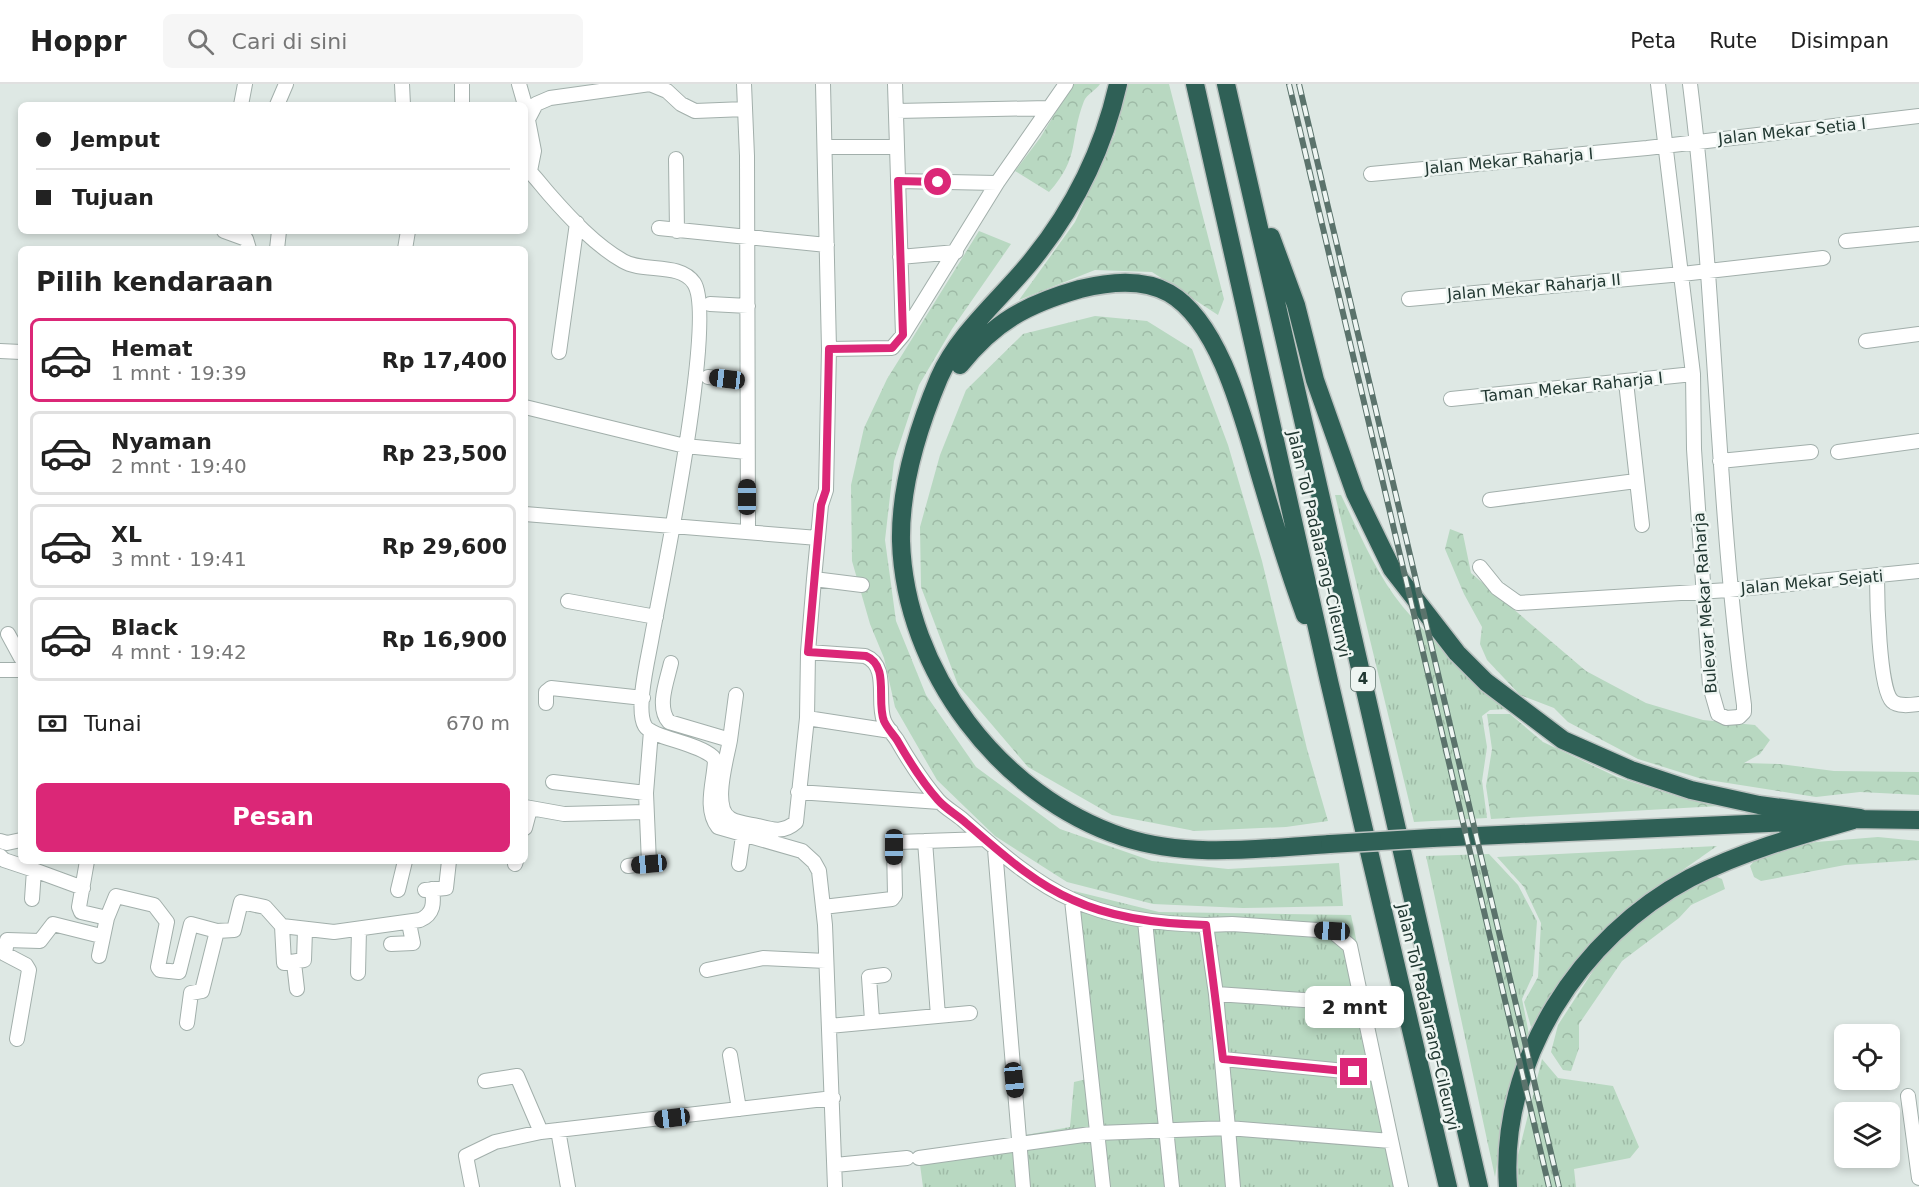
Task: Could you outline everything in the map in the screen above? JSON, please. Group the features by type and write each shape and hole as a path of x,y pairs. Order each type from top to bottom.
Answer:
{"highway":[{"path":"1118,84 1109,124 1071,206 1034,259 969,332 940,375 905,485 901,538 904,578 916,629 940,680 969,724 1002,762 1039,794 1073,814 1123,837 1166,847 1225,851 1432,838 1860,818 1919,820"},
{"name":"Jalan Tol Padalarang–Cileunyi","path":"1195,84 1329,681 1448,1187"},
{"name":"Jalan Tol Padalarang–Cileunyi","path":"1226,84 1303,427 1382,756 1479,1187"},
{"path":"1247,171 1296,305 1316,380 1354,493 1392,569 1431,624 1457,653 1486,682 1563,740 1631,770 1691,790 1759,805 1860,818"},
{"path":"928,407 981,338 1008,318 1065,294 1095,285 1143,284 1170,294 1206,331 1217,351 1238,403 1292,579 1329,681"},
{"path":"1508,1187 1509,1129 1523,1076 1539,1033 1579,970 1620,926 1690,879 1769,844 1860,818"}],"street":[{"path":"242,102 245,84"},
{"path":"279,102 286,84"},
{"path":"402,84 403,102"},
{"path":"462,84 462,102"},
{"path":"519,84 523,102"},
{"path":"528,112 536,104 561,94 650,84 668,87 681,104 695,111 745,109"},
{"path":"744,84 747,156 747,531"},
{"path":"736,695 720,798 721,808 729,818 776,831 791,826 796,822 807,718 808,652 814,579 821,505 826,490 829,349 823,84"},
{"path":"896,84 903,335"},
{"path":"829,349 892,348 903,335 956,252 997,183 1066,84"},
{"name":"Bulevar Mekar Raharja","path":"1659,84 1694,374 1699,591 1712,699 1718,714 1726,718 1739,717 1744,712 1744,705 1729,590 1709,271 1690,84"},
{"path":"896,111 1048,108"},
{"name":"Jalan Mekar Setia I","path":"1647,148 1919,116"},
{"path":"528,123 534,151 528,166"},
{"path":"825,147 897,147"},
{"name":"Jalan Mekar Raharja I","path":"1371,174 1647,148"},
{"path":"676,159 677,231"},
{"path":"528,170 604,249 625,263 681,273 695,285 701,305 700,340 673,524 643,698 644,725 668,739 687,742 713,758 715,761 711,794 717,833 743,836 802,851 814,862 821,879 823,907 833,1098 835,1187"},
{"path":"898,181 997,183"},
{"path":"559,352 577,223"},
{"path":"659,228 827,245"},
{"path":"232,234 246,239 248,246"},
{"path":"1846,241 1919,234"},
{"path":"900,257 956,252"},
{"name":"Jalan Mekar Raharja II","path":"1409,299 1682,274 1823,258"},
{"path":"710,304 748,306"},
{"path":"1866,341 1919,334"},
{"path":"0,351 18,352"},
{"name":"Taman Mekar Raharja I","path":"1451,399 1694,374"},
{"path":"708,376 747,381"},
{"path":"1626,382 1642,525"},
{"path":"528,408 685,446 747,452"},
{"path":"1838,452 1919,441"},
{"path":"1720,460 1811,452"},
{"path":"1490,500 1636,481"},
{"path":"528,513 818,538"},
{"name":"Jalan Mekar Sejati","path":"1480,567 1497,588 1518,603 1729,590 1919,571"},
{"path":"1876,577 1880,652 1888,694 1891,701 1898,704 1919,704"},
{"path":"814,579 862,585"},
{"path":"568,601 656,617"},
{"path":"8,634 18,652"},
{"path":"808,652 866,656 874,660 879,669 880,705 885,723 915,771 940,802 990,844 1072,900 1145,921 1332,931 1350,946 1375,1074 1401,1187"},
{"path":"671,663 663,715 669,722 730,740"},
{"path":"0,670 18,670"},
{"path":"546,703 546,692 551,688 643,698"},
{"path":"807,718 891,731"},
{"path":"628,866 649,863 646,793 651,731"},
{"path":"553,782 646,793"},
{"path":"798,792 940,802"},
{"path":"528,808 564,814 646,812"},
{"path":"739,864 743,836"},
{"path":"0,841 7,843 18,841"},
{"path":"925,841 938,1016"},
{"path":"823,907 892,899 895,895 894,845 898,842 990,844"},
{"path":"990,844 1021,1143 1023,1187"},
{"path":"0,856 4,860 83,888"},
{"path":"87,864 80,911 107,918"},
{"path":"398,890 404,864"},
{"path":"99,956 101,936 116,896 154,905 166,922 158,967 160,970 174,974 179,972 191,924 216,931 234,930 239,904 245,901 265,907 282,926 305,930 333,932 410,923 430,914 434,902 428,889 446,888 449,864"},
{"path":"32,899 34,870"},
{"path":"1072,900 1103,1187"},
{"path":"1145,921 1172,1187"},
{"path":"391,944 413,943 410,923"},
{"path":"17,1039 28,970 26,965 5,954 7,940 40,941 53,924 101,936"},
{"path":"1206,925 1223,1059 1233,1187"},
{"path":"282,926 283,962 294,963 304,960 305,930"},
{"path":"358,974 359,930"},
{"path":"187,1023 191,993 202,991 216,931"},
{"path":"707,970 763,958 826,962"},
{"path":"294,963 297,989"},
{"path":"872,1020 869,977 884,975"},
{"path":"1216,994 1362,1004"},
{"path":"829,1026 872,1020 970,1013"},
{"path":"730,1055 739,1109"},
{"path":"1223,1059 1375,1074"},
{"path":"485,1081 517,1076 541,1132"},
{"path":"1908,1096 1919,1178"},
{"path":"472,1187 467,1154 506,1139 541,1132 833,1098"},
{"path":"835,1165 913,1158 1098,1133 1165,1129 1228,1128 1391,1141"},
{"path":"558,1130 568,1187"}],"green space":[{"path":"1073,84 1100,84 1084,101 1070,158 1059,180 1049,192 1015,171 1040,138"},
{"path":"1124,84 1169,84 1224,299 1218,315 1152,272 1095,270 1019,300 1075,222 1115,134"},
{"path":"979,231 1011,244 952,329 919,385 894,461 885,540 896,621 926,695 976,767 1060,829 1152,861 1228,869 1339,863 1343,906 1243,908 1153,904 1067,882 995,836 937,780 895,707 884,658 870,624 852,561 851,485 864,428 887,379"},
{"path":"1095,316 1147,321 1192,349 1228,445 1262,561 1307,749 1328,821 1286,827 1195,831 1112,815 1028,767 958,685 921,587 920,527 940,455 966,390 1023,334"},
{"path":"1335,495 1341,495 1376,567 1403,607 1440,647 1508,709 1490,710 1482,716 1487,747 1482,781 1487,818 1414,822"},
{"path":"1450,529 1463,534 1471,573 1586,671 1646,703 1703,720 1755,725 1770,740 1760,754 1744,763 1780,764 1834,771 1919,772 1919,795 1860,792 1816,797 1702,779 1638,759 1568,722 1554,708 1520,695 1487,660 1480,644 1482,627 1464,594 1445,549"},
{"path":"1487,714 1510,714 1543,742 1617,777 1676,796 1719,806 1491,819 1486,786 1492,749"},
{"path":"1878,837 1919,841 1919,860 1845,865 1761,881 1754,877 1750,866 1760,854 1816,842"},
{"path":"1717,846 1647,895 1586,948 1531,1027 1524,1002 1538,977 1541,923 1524,887 1497,857"},
{"path":"1489,854 1518,885 1537,921 1533,975 1522,999 1529,1034 1508,1094 1495,1177 1426,856"},
{"path":"1712,875 1722,879 1725,889 1691,905 1679,918 1622,961 1579,1024 1579,1048 1571,1071 1563,1070 1551,1052 1558,1025 1615,937 1697,881"},
{"path":"1074,891 1159,912 1351,915 1408,1187 923,1187 919,1157 954,1148 1070,1127 1074,1082 1091,1078"},
{"path":"1542,1059 1558,1078 1613,1086 1639,1147 1630,1158 1574,1169 1576,1187 1518,1187 1518,1155"}],"railway":[{"path":"1289,84 1549,1187"},
{"path":"1299,84 1559,1187"}],"route":[{"path":"938,182 898,181 903,335 898,344 892,348 829,349 826,490 821,505 808,652 866,656 874,660 879,669 880,705 885,723 915,771 940,802 995,849 1031,874 1072,900 1116,914 1145,921 1206,925 1223,1059 1354,1072"}]}
